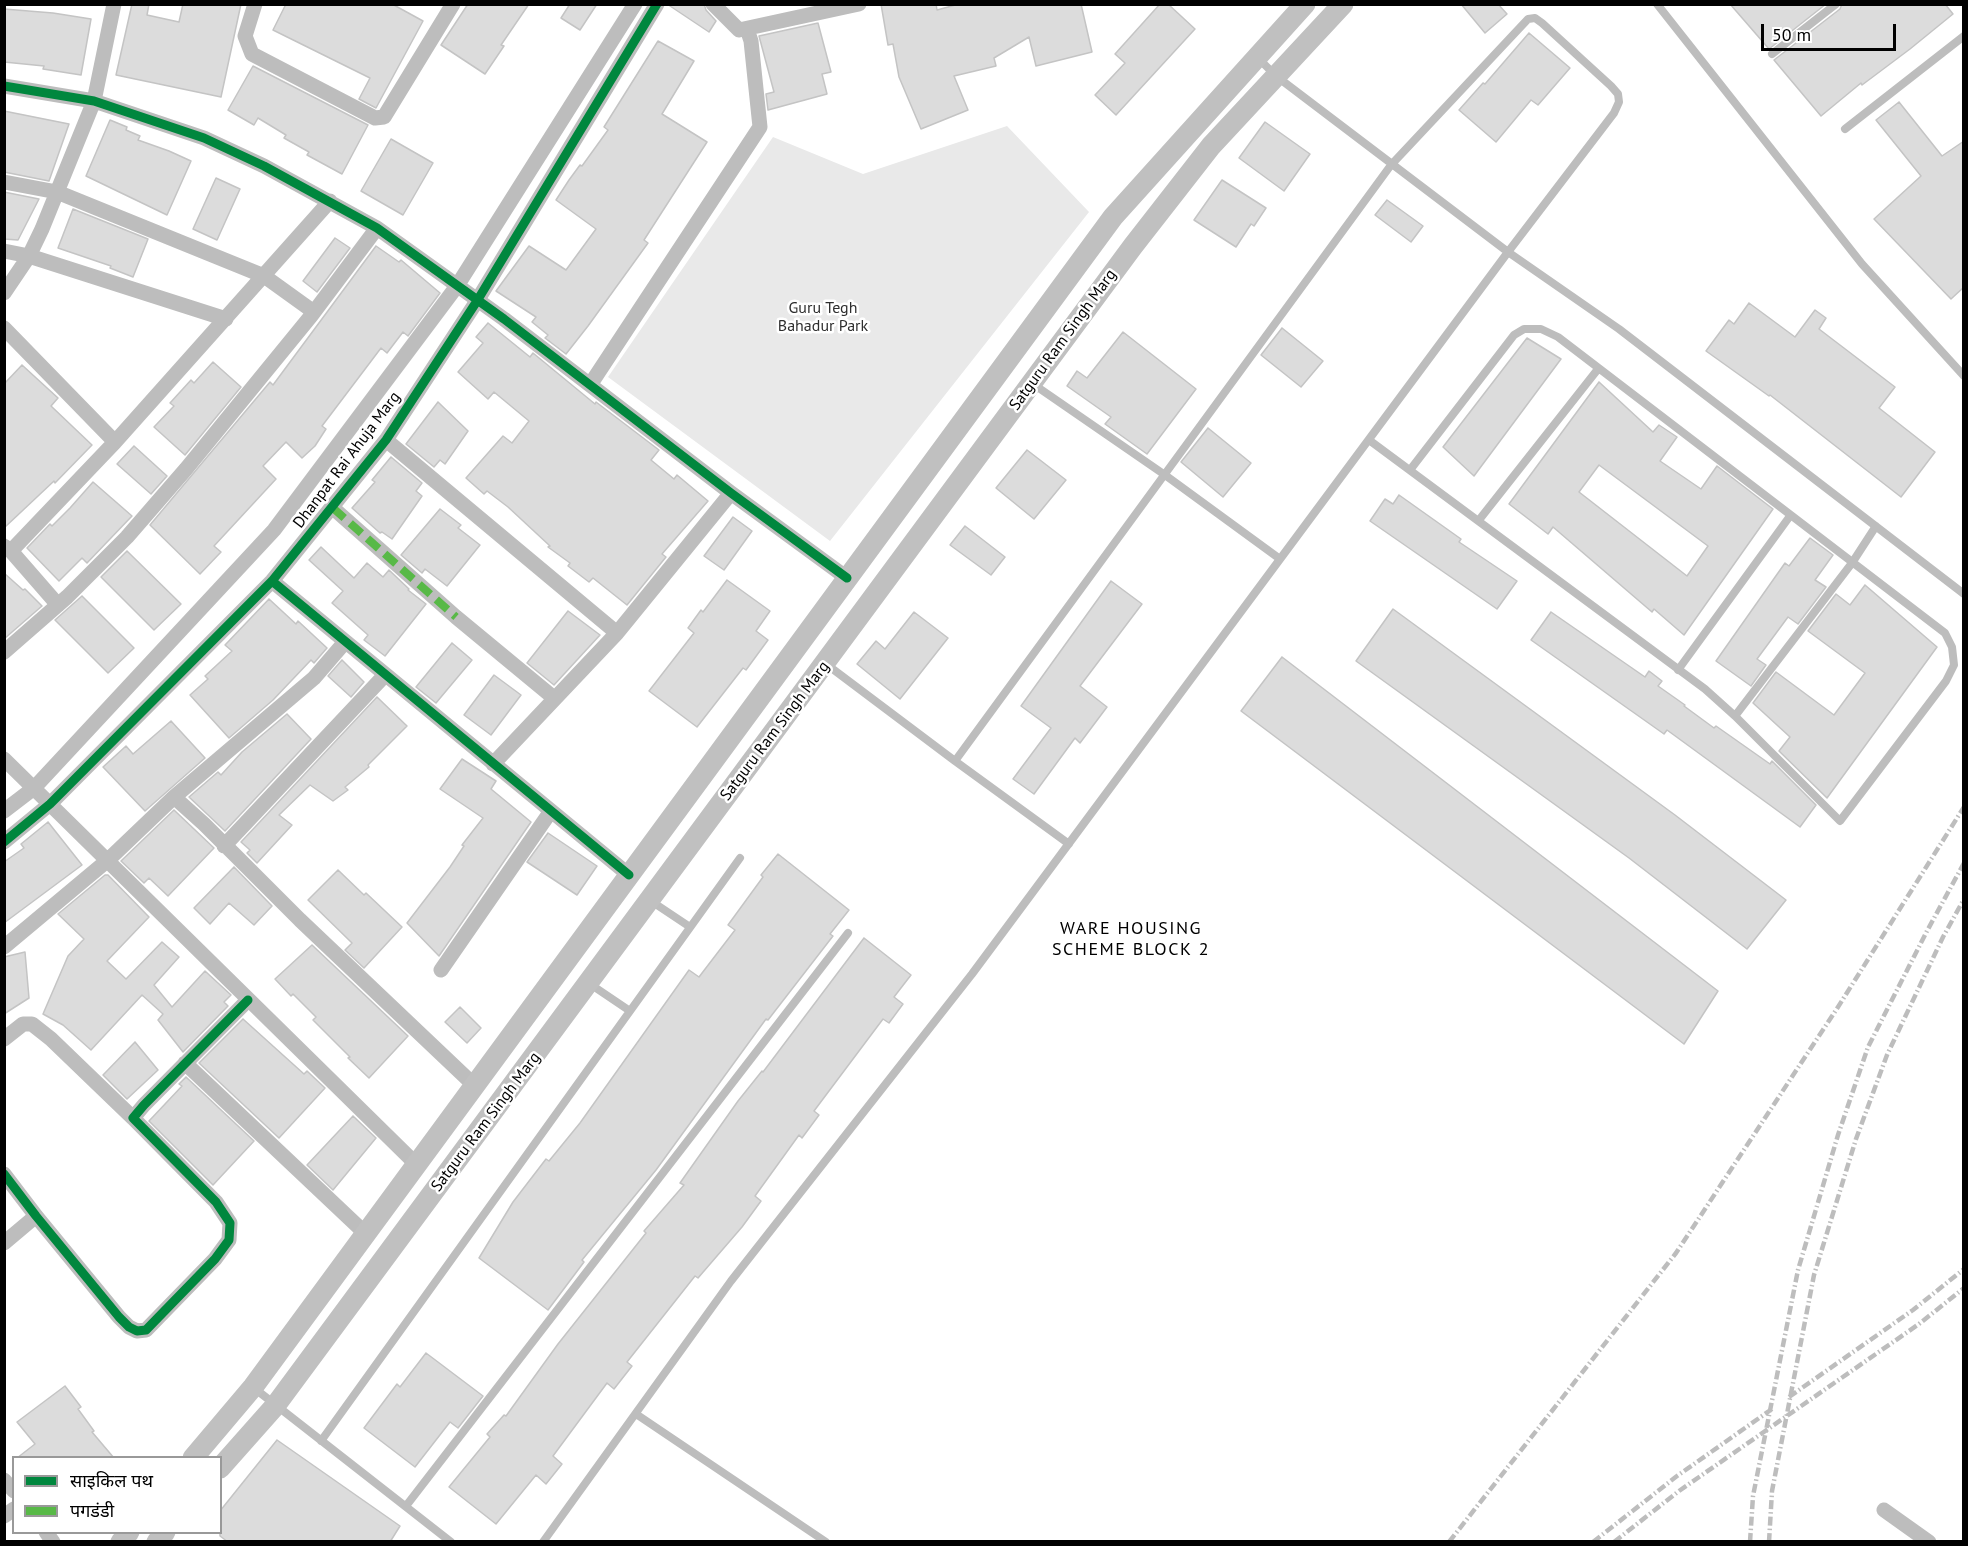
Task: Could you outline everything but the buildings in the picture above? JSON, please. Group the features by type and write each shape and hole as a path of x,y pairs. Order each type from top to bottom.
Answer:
{"main road":[{"name":"Satguru Ram Singh Marg","path":"195,1456 253,1387 1113,217 1305,4"},
{"name":"Satguru Ram Singh Marg","path":"222,1466 275,1406 1132,246 1212,146 1343,4"}],"street":[{"path":"4,293 29,256 94,100 114,4"},
{"path":"255,4 245,36 252,54 375,118 384,117 453,4"},
{"name":"Dhanpat Rai Ahuja Marg","path":"4,811 34,788 274,530 457,286 635,4"},
{"name":"Dhanpat Rai Ahuja Marg","path":"4,842 50,804 272,581 386,440 477,301 657,4"},
{"path":"714,5 732,26 739,30 859,4"},
{"path":"590,385 760,127 752,41 747,29"},
{"path":"4,86 94,100 204,138 264,166 377,228 847,578"},
{"path":"4,182 57,192 264,276 314,312"},
{"path":"58,605 8,549 115,442 330,201"},
{"path":"4,652 58,605 149,512 314,312 377,228"},
{"path":"4,250 226,319"},
{"path":"4,328 115,442"},
{"path":"386,440 616,633"},
{"path":"493,764 616,633 731,493"},
{"path":"333,508 456,617 554,698"},
{"path":"272,581 629,875"},
{"path":"4,947 108,861 174,797 314,678 345,642"},
{"path":"224,846 385,675"},
{"path":"4,759 417,1165"},
{"path":"174,797 475,1086"},
{"path":"441,970 551,811"},
{"path":"133,1118 248,1000"},
{"path":"4,1040 23,1024 32,1024 51,1039 216,1202 230,1223 229,1240 146,1330 137,1330 129,1327 4,1174"},
{"path":"185,1063 366,1234"},
{"path":"4,1243 36,1216"},
{"path":"1884,1510 1929,1542"}],"lane":[{"path":"1656,4 1862,264 1964,376"},
{"path":"1772,54 1836,4"},
{"path":"543,1542 731,1281 972,974 1508,252 1614,113 1619,102 1618,94 1542,23 1535,18 1528,19 1522,24 1392,165 955,761"},
{"path":"1845,129 1964,36"},
{"path":"1257,57 1276,76 1392,165 1508,252 1619,328 1964,594"},
{"path":"1369,440 1678,670 1735,716 1840,821 1946,681 1954,665 1952,647 1945,633 1557,338 1541,329 1524,329 1515,335 1410,470"},
{"path":"1479,520 1598,369"},
{"path":"1031,383 1165,475 1280,559"},
{"path":"1678,670 1790,516"},
{"path":"1735,716 1852,563 1876,526"},
{"path":"825,663 1069,844"},
{"path":"321,1441 740,858"},
{"path":"650,900 690,927"},
{"path":"406,1506 848,933"},
{"path":"589,983 630,1011"},
{"path":"253,1387 451,1542"},
{"path":"636,1414 826,1542"}],"green space":[{"name":"Guru Tegh Bahadur Park","path":"1007,126 1089,212 830,541 608,377 773,137 863,174"}],"railway":[{"path":"1449,1542 1676,1253 1838,1007 1964,807"},
{"path":"1750,1542 1753,1496 1798,1270 1838,1135 1868,1047 1964,863"},
{"path":"1769,1542 1772,1491 1814,1275 1856,1139 1887,1055 1943,937 1964,899"},
{"path":"1789,1397 1913,1310 1964,1269"},
{"path":"1614,1542 1679,1491 1919,1324 1964,1288"},
{"path":"1593,1542 1677,1476 1772,1409"}],"marked path":[{"path":"333,508 456,617"}],"cycle path":[{"path":"4,842 50,804 272,581 386,440 477,301 657,4"},
{"path":"4,86 94,101 204,138 264,166 377,228 504,319 731,493 847,578"},
{"path":"272,581 629,875"},
{"path":"4,1174 119,1317 137,1331 146,1330 215,1259 229,1240 230,1223 216,1202 133,1118 248,1000"}],"district":[{"name":"WARE HOUSING SCHEME BLOCK 2","path":"1131,939"}]}
